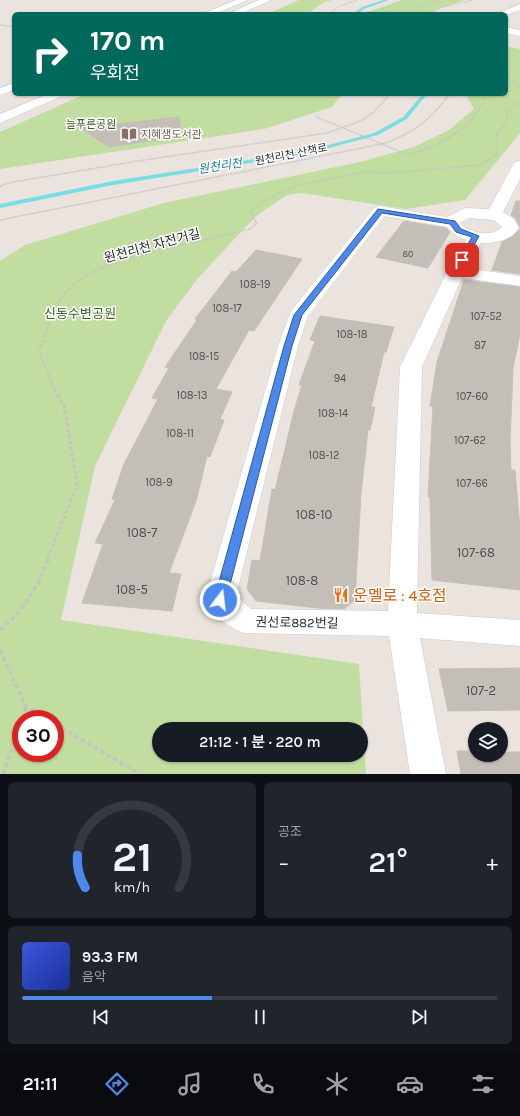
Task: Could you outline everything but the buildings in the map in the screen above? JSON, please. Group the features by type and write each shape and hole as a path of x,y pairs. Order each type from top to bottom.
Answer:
{"street":[{"path":"211,12 244,0"},
{"path":"237,12 267,0"},
{"path":"256,12 279,2"},
{"path":"507,12 520,7"},
{"path":"508,30 520,33"},
{"path":"0,92 12,87"},
{"path":"15,100 24,96"},
{"path":"0,119 53,96"},
{"path":"494,215 520,165"},
{"name":"권선로882번길","path":"452,223 380,211 298,315 288,346 220,600 244,621 402,624 520,633"},
{"path":"466,213 494,215 510,224 514,232 496,237 476,236 459,231 452,223 454,219 466,213"},
{"path":"428,774 402,624 411,368 456,272 476,236"},
{"path":"456,272 520,281"}],"path":[{"path":"332,12 340,6 358,0"},
{"path":"376,12 405,0"},
{"path":"405,12 412,8 439,0"},
{"path":"432,12 442,7 472,0"},
{"path":"0,25 12,27"},
{"path":"508,78 520,87"},
{"name":"원천리천 산책로","path":"0,186 13,182 138,161 327,133 361,121 374,112 388,96"},
{"name":"원천리천 산책로","path":"0,220 369,148 400,140 409,135 436,112 448,96"},
{"path":"316,117 409,155 432,147 458,132 478,112 485,96"},
{"name":"원천리천 자전거길","path":"0,630 19,613 38,584 77,484 64,405 50,382 39,351 55,310 72,286 97,271 134,257 250,229 257,223 249,212 264,201 294,186 364,172 389,173 480,165 497,154 496,136 507,120 507,111 520,101"},
{"path":"0,650 26,707 31,710"},
{"path":"64,729 140,774"},
{"path":"3,774 12,747"}],"green space":[{"path":"299,0 332,0 324,2 310,12 272,12"},
{"path":"403,0 465,0 430,12 367,12"},
{"name":"신동수변공원","path":"508,46 520,49 520,133 465,200 406,209 302,193 287,195 256,216 198,278 166,321 95,466 61,620 359,664 363,722 152,722 152,762 365,762 366,774 0,774 0,261 25,245 164,203 360,162 414,147 449,130 474,109 466,96 508,96"},
{"name":"늘푸른공원","path":"81,96 340,96 332,107 264,129 0,169 0,132"}],"waterway":[{"name":"원천리천","path":"358,12 363,8 387,0"},
{"name":"원천리천","path":"0,206 113,183 306,152 376,134 405,118 423,96"}],"place":[{"name":"지혜샘도서관","path":"129,134"},
{"name":"운멜로 : 4호점","path":"341,595"}],"route":[{"path":"220,600 288,346 298,315 380,211 452,223 459,231 476,236 462,260"}]}
